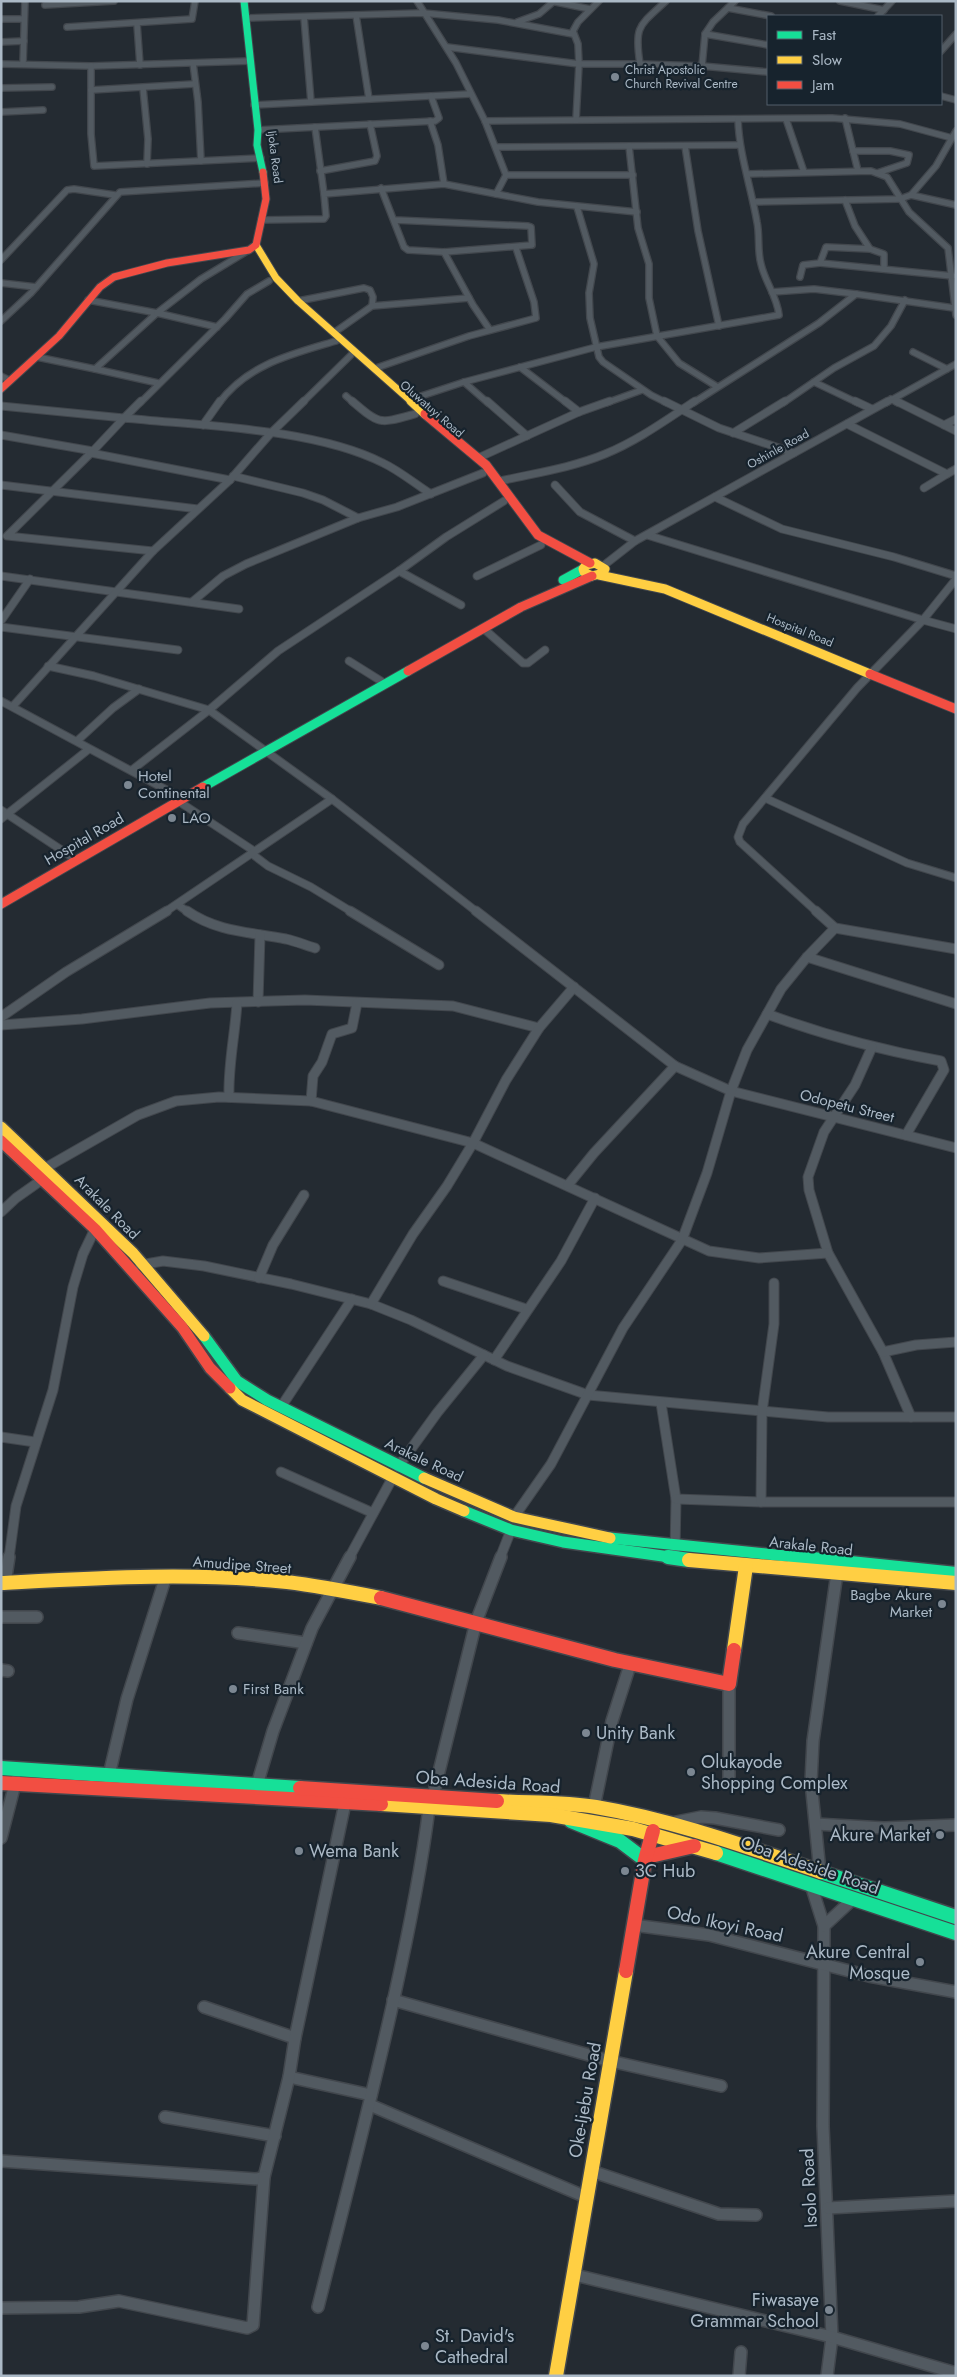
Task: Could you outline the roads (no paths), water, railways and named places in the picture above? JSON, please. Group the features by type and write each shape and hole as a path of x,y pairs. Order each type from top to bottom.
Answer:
{"street":[{"path":"23,64 25,1"},
{"path":"45,5 114,1"},
{"path":"67,27 182,21 192,18 195,1"},
{"name":"Ijoka Road","path":"244,1 258,130 257,145 261,158 266,199 253,247"},
{"path":"418,1 423,13 447,46 496,147 506,175 496,194"},
{"path":"576,120 579,64 578,44 573,34 574,26 599,1"},
{"path":"640,64 635,40 637,34 642,25 666,1"},
{"path":"702,66 705,34 713,22 735,1"},
{"path":"840,1 884,10"},
{"path":"879,15 892,1"},
{"path":"515,23 542,11 552,2 590,9"},
{"path":"542,11 569,6"},
{"path":"728,8 767,15"},
{"path":"246,18 423,13 466,15 573,34"},
{"path":"356,15 369,99"},
{"path":"304,16 311,102"},
{"path":"530,17 541,28"},
{"path":"1,19 23,19"},
{"path":"137,24 140,65"},
{"path":"705,34 767,45"},
{"path":"942,50 956,34"},
{"path":"1,42 24,41"},
{"path":"447,46 579,64 702,66 767,72"},
{"path":"1,71 2,64 91,66 250,61"},
{"path":"193,63 194,84 198,102 201,161"},
{"path":"91,66 93,164 96,166 261,158"},
{"path":"91,90 194,84"},
{"path":"1,88 52,86"},
{"path":"143,88 148,139 147,164"},
{"path":"254,100 311,102 470,94"},
{"path":"258,130 430,121 439,118 431,96"},
{"path":"942,96 956,100"},
{"path":"1,112 43,110"},
{"path":"485,121 845,118 900,124 952,138"},
{"path":"845,118 858,171"},
{"path":"409,400 464,382 596,347 779,315 761,265 754,202 739,145 738,119"},
{"path":"786,119 804,172"},
{"path":"430,121 438,145 444,184"},
{"path":"320,172 375,161 377,156 370,124"},
{"path":"261,220 324,219 326,216 315,127"},
{"path":"754,202 900,199 911,195 922,185 942,158 956,131"},
{"path":"496,147 739,145"},
{"path":"629,146 638,228 649,264 649,298 657,336 679,363 716,386"},
{"path":"685,146 698,231 719,326"},
{"path":"748,174 877,172 907,163 909,155 886,151 853,151"},
{"path":"772,292 814,289 905,300 955,311 955,291 947,241 914,218 887,177 877,172"},
{"path":"506,175 633,175"},
{"path":"1,321 36,287 115,195 125,190 265,183"},
{"path":"324,194 444,184 577,207 637,212"},
{"path":"381,188 392,208 395,220 404,247 408,250 444,252 516,248 532,245 530,227 395,220"},
{"path":"1,260 67,190 74,189 115,195"},
{"path":"911,195 956,205"},
{"path":"845,200 855,226 870,249"},
{"path":"577,207 594,264 589,293 590,318 596,347 603,362 642,390 733,433 794,453"},
{"path":"253,247 269,281 295,302 366,289 370,290 373,298 372,306"},
{"path":"1,389 5,378 37,357 59,336 104,283 126,273 167,263 253,247"},
{"path":"253,247 295,302"},
{"path":"95,370 157,313 208,274 253,247"},
{"path":"820,263 826,247 870,249 884,254 884,269"},
{"path":"376,368 538,316 516,248"},
{"path":"444,252 469,298 490,330"},
{"path":"800,276 802,265 820,263 953,276"},
{"path":"1,543 4,536 92,452 158,383 217,327 247,294 269,281"},
{"path":"1,283 36,287"},
{"path":"500,481 567,466 607,453 684,410 716,386 834,314 856,294"},
{"path":"203,425 231,388 258,367 336,337 372,306 469,298"},
{"path":"88,300 217,327"},
{"path":"733,433 771,411 834,368 874,346 891,326 905,300"},
{"name":"Oluwatuyi Road","path":"295,302 376,368 442,430 478,458 500,481 544,543"},
{"name":"Oluwatuyi Road","path":"336,337 351,355 483,473 504,501 522,530 544,543"},
{"path":"913,352 947,369"},
{"path":"351,355 271,433 232,478 153,551 48,666 6,704 132,770 178,799 253,852 268,866 311,887 439,965"},
{"path":"37,357 158,383"},
{"name":"Oshinle Road","path":"594,568 635,541 956,364"},
{"path":"520,367 580,412"},
{"path":"464,382 527,436"},
{"path":"814,382 872,409"},
{"path":"478,458 580,412 642,390"},
{"path":"346,396 376,422 387,422 415,414"},
{"path":"891,399 956,431"},
{"path":"1,406 271,433 358,452 382,464 431,494"},
{"path":"944,425 956,419"},
{"path":"847,424 947,474"},
{"path":"1,435 303,493 358,518"},
{"path":"924,488 956,469"},
{"path":"192,602 223,576 246,564 358,518 397,507 483,473"},
{"path":"1,485 198,509"},
{"path":"556,485 580,512 635,541"},
{"path":"715,497 782,529 894,556 956,578 923,620 871,673 743,824 738,836 740,842 834,928 956,949"},
{"path":"132,770 209,710 278,651 399,571 446,537 504,501"},
{"path":"646,535 738,565 849,596 956,629"},
{"path":"4,536 153,551"},
{"path":"477,576 544,543 594,568"},
{"path":"178,799 594,568"},
{"path":"265,750 381,681 594,568"},
{"name":"Hospital Road","path":"594,568 665,589 956,709"},
{"path":"399,571 461,605"},
{"path":"1,576 239,609"},
{"path":"1,621 30,579"},
{"path":"1,627 178,650"},
{"path":"484,629 523,663 528,663 545,650"},
{"path":"349,661 381,681"},
{"name":"Odopetu Street","path":"48,666 94,676 209,710 332,799 675,1066 731,1091 956,1148"},
{"path":"78,741 113,708 139,689"},
{"path":"1,819 5,812 89,749"},
{"path":"765,798 907,864 956,878"},
{"name":"Hospital Road","path":"1,896 178,799"},
{"name":"Hospital Road","path":"1,904 178,799"},
{"path":"1,1016 86,958 178,905 291,824 332,799"},
{"path":"5,812 72,857"},
{"path":"178,905 214,926 287,939 315,948"},
{"path":"514,1517 551,1464 623,1328 682,1240 707,1173 731,1091 747,1050 781,989 834,928"},
{"path":"258,1002 260,935"},
{"path":"807,957 956,1004"},
{"path":"372,1304 413,1234 447,1186 473,1143 506,1080 538,1028 574,986"},
{"path":"1,1025 82,1019 210,1003 305,1000 453,1006 538,1028"},
{"path":"228,1097 228,1073 237,1020 237,1002"},
{"path":"311,1101 313,1076 322,1062 329,1040 332,1034 352,1028 357,1003"},
{"path":"767,1014 822,1034 872,1047 941,1061 944,1065 944,1070 906,1135"},
{"path":"872,1047 855,1085 824,1132 808,1177 809,1190 828,1254 883,1352 912,1417"},
{"path":"568,1185 594,1153 675,1066"},
{"path":"47,1167 152,1109 176,1101 228,1097 311,1101 473,1143 709,1251 759,1258 828,1254"},
{"name":"Arakale Road","path":"1,1127 47,1167 143,1264 189,1315 223,1364 238,1381 250,1391 396,1472 436,1500 510,1530 563,1542 675,1559 956,1583"},
{"name":"Arakale Road","path":"1,1141 94,1229 182,1327 210,1368 242,1400 396,1472 514,1517 624,1541 956,1574"},
{"path":"1,1212 16,1198 43,1179"},
{"path":"259,1278 273,1245 304,1195"},
{"path":"494,1360 526,1309 573,1242 595,1198"},
{"path":"3,1583 16,1506 53,1390 73,1287 83,1254 94,1229"},
{"path":"130,1268 143,1264 163,1262 184,1263 372,1304 411,1320 494,1360 543,1380 588,1395 845,1418 956,1417"},
{"path":"443,1281 526,1309"},
{"path":"761,1502 762,1412 774,1324 774,1283"},
{"path":"281,1407 352,1299"},
{"path":"883,1352 916,1345 956,1342"},
{"path":"257,1785 273,1731 306,1643 332,1587 396,1472 437,1413 484,1355"},
{"path":"661,1403 676,1499 675,1559"},
{"path":"1,1437 35,1442"},
{"path":"281,1472 373,1513"},
{"path":"676,1499 761,1502 956,1502"},
{"path":"433,1796 476,1622 510,1530"},
{"path":"729,1782 728,1684 746,1566"},
{"path":"820,1873 812,1782 813,1741 837,1573"},
{"path":"109,1775 127,1699 166,1576"},
{"name":"Amudipe Street","path":"3,1583 166,1576 248,1578 332,1587 476,1622 630,1664 728,1684"},
{"path":"1,1617 37,1617"},
{"path":"238,1633 306,1643"},
{"path":"594,1807 612,1721 630,1664"},
{"name":"Oba Adesida Road","path":"1,1768 594,1807 668,1823 724,1839 820,1873 956,1917"},
{"path":"1,1838 20,1770"},
{"name":"Oba Adesida Road","path":"1,1783 429,1808 530,1812 652,1831"},
{"path":"1,2308 79,2307 119,2301 247,2328 253,2325 264,2177 290,2077 295,2038 344,1803"},
{"path":"318,2308 393,2000 420,1874 429,1808"},
{"path":"561,1816 589,1830 630,1844 645,1859 697,1846"},
{"path":"668,1823 715,1818 779,1830"},
{"path":"816,1824 884,1828 956,1825"},
{"name":"Oba Adeside Road","path":"652,1831 956,1933"},
{"name":"Oke-Ijebu Road","path":"556,2376 575,2275 586,2198 645,1859 652,1831"},
{"name":"Isolo Road","path":"811,1885 824,1926 826,1964 822,2037 823,2126 828,2208 832,2337 827,2376"},
{"path":"824,1926 853,1899"},
{"name":"Odo Ikoyi Road","path":"634,1925 709,1935 869,1976 956,1992"},
{"path":"393,2000 610,2061 721,2086"},
{"path":"204,2007 295,2038"},
{"path":"290,2077 370,2100 586,2198"},
{"path":"165,2117 275,2136"},
{"path":"1,2162 257,2179 264,2177"},
{"path":"591,2171 720,2214 756,2215"},
{"path":"828,2208 956,2202"},
{"path":"575,2275 832,2337 956,2373"},
{"path":"739,2376 741,2352"}],"place":[{"name":"Christ Apostolic Church Revival Centre","path":"615,77"},
{"name":"Hotel Continental","path":"128,785"},
{"name":"LAO","path":"172,818"},
{"name":"Bagbe Akure Market","path":"942,1604"},
{"name":"First Bank","path":"233,1689"},
{"name":"Unity Bank","path":"586,1733"},
{"name":"Olukayode Shopping Complex","path":"691,1772"},
{"name":"Akure Market","path":"940,1835"},
{"name":"Wema Bank","path":"299,1851"},
{"name":"3C Hub","path":"625,1871"},
{"name":"Akure Central Mosque","path":"920,1962"},
{"name":"Fiwasaye Grammar School","path":"829,2310"},
{"name":"St. David's Cathedral","path":"425,2346"}]}
